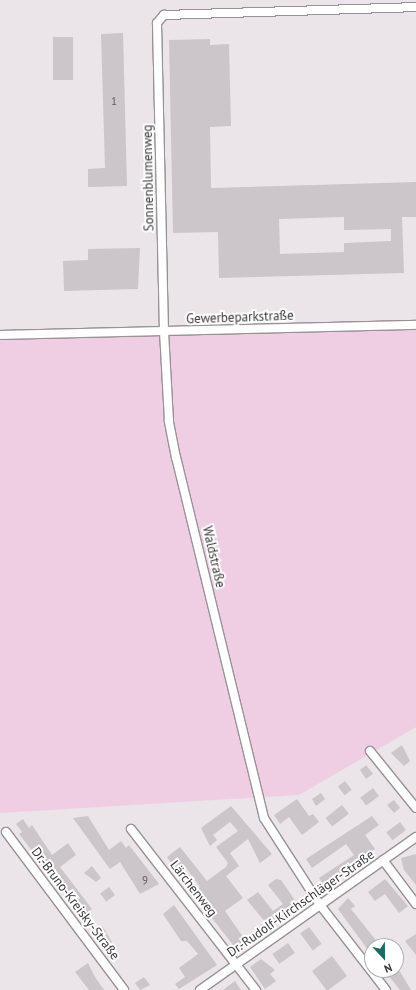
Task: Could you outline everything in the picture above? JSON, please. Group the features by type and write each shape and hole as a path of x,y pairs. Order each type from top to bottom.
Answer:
{"street":[{"name":"Sonnenblumenweg","path":"164,332 157,23 164,15 416,7"},
{"name":"Gewerbeparkstraße","path":"0,335 416,325"},
{"name":"Waldstraße","path":"164,332 169,421 254,786 270,831 320,905 386,990"},
{"path":"370,751 416,808"},
{"name":"Lärchenweg","path":"131,829 256,990"},
{"name":"Dr.-Bruno-Kreisky-Straße","path":"6,832 124,990"},
{"name":"Dr.-Rudolf-Kirchschläger-Straße","path":"200,990 416,837"},
{"path":"383,860 416,904"}],"shaded area":[{"path":"416,329 416,727 299,795 0,813 0,340"}],"building":[{"path":"123,33 127,186 88,187 88,169 105,168 101,34"},
{"path":"53,37 73,37 73,80 53,80"},
{"path":"210,39 210,45 229,44 231,126 210,127 211,188 416,182 416,217 402,217 404,273 219,278 218,232 173,233 169,40","holes":["344,217 344,230 391,229 391,241 344,243 344,252 280,254 279,219"]},
{"path":"140,248 138,289 64,291 63,261 88,260 88,249"},
{"path":"402,745 410,761 404,766 391,753"},
{"path":"366,765 373,774 366,779 360,770"},
{"path":"345,781 352,790 345,795 338,787"},
{"path":"373,788 379,796 366,806 360,798"},
{"path":"321,793 325,799 316,806 312,799"},
{"path":"297,799 309,816 313,814 319,822 302,835 289,817 280,824 274,815"},
{"path":"394,800 400,808 394,813 387,805"},
{"path":"342,805 349,814 332,827 325,818"},
{"path":"231,806 272,854 260,863 248,839 230,853 239,866 226,876 243,898 225,911 248,944 238,951 192,893 200,887 184,865 174,867 167,857 180,847 207,881 226,867 228,863 216,847 238,831 230,822 213,835 217,840 210,846 201,828"},
{"path":"88,816 109,850 121,841 126,848 129,845 159,884 140,894 120,862 110,869 73,818"},
{"path":"372,816 379,825 365,835 375,849 325,887 319,878 354,855 346,844 312,868 306,859"},
{"path":"23,819 29,828 32,825 52,855 68,843 76,855 60,867 92,909 83,916 19,834 22,832 16,824"},
{"path":"400,822 406,830 392,840 386,832"},
{"path":"416,854 416,885 404,870 401,858"},
{"path":"92,866 101,878 96,882 84,873"},
{"path":"276,879 281,880 299,906 270,928 247,900 258,892 273,911 283,904 268,885"},
{"path":"385,879 408,906 399,913 385,894 375,901 368,892"},
{"path":"109,887 115,895 106,902 100,894"},
{"path":"348,898 355,906 351,909 374,938 364,938 364,945 338,909"},
{"path":"174,905 217,965 179,989 175,984 185,977 179,968 198,954 187,941 181,941 163,914"},
{"path":"103,927 112,942 107,946 95,933"},
{"path":"309,927 322,944 313,950 300,934"},
{"path":"416,934 416,955 405,941"},
{"path":"288,943 295,953 279,964 272,954"},
{"path":"332,956 347,976 326,990 312,971"},
{"path":"261,959 275,970 270,974 276,981 265,989 250,967"},
{"path":"88,963 104,990 89,990 75,972"},
{"path":"144,977 150,985 140,990 135,983"},
{"path":"390,978 404,978 411,990 400,990"},
{"path":"235,981 241,990 223,990"}]}
